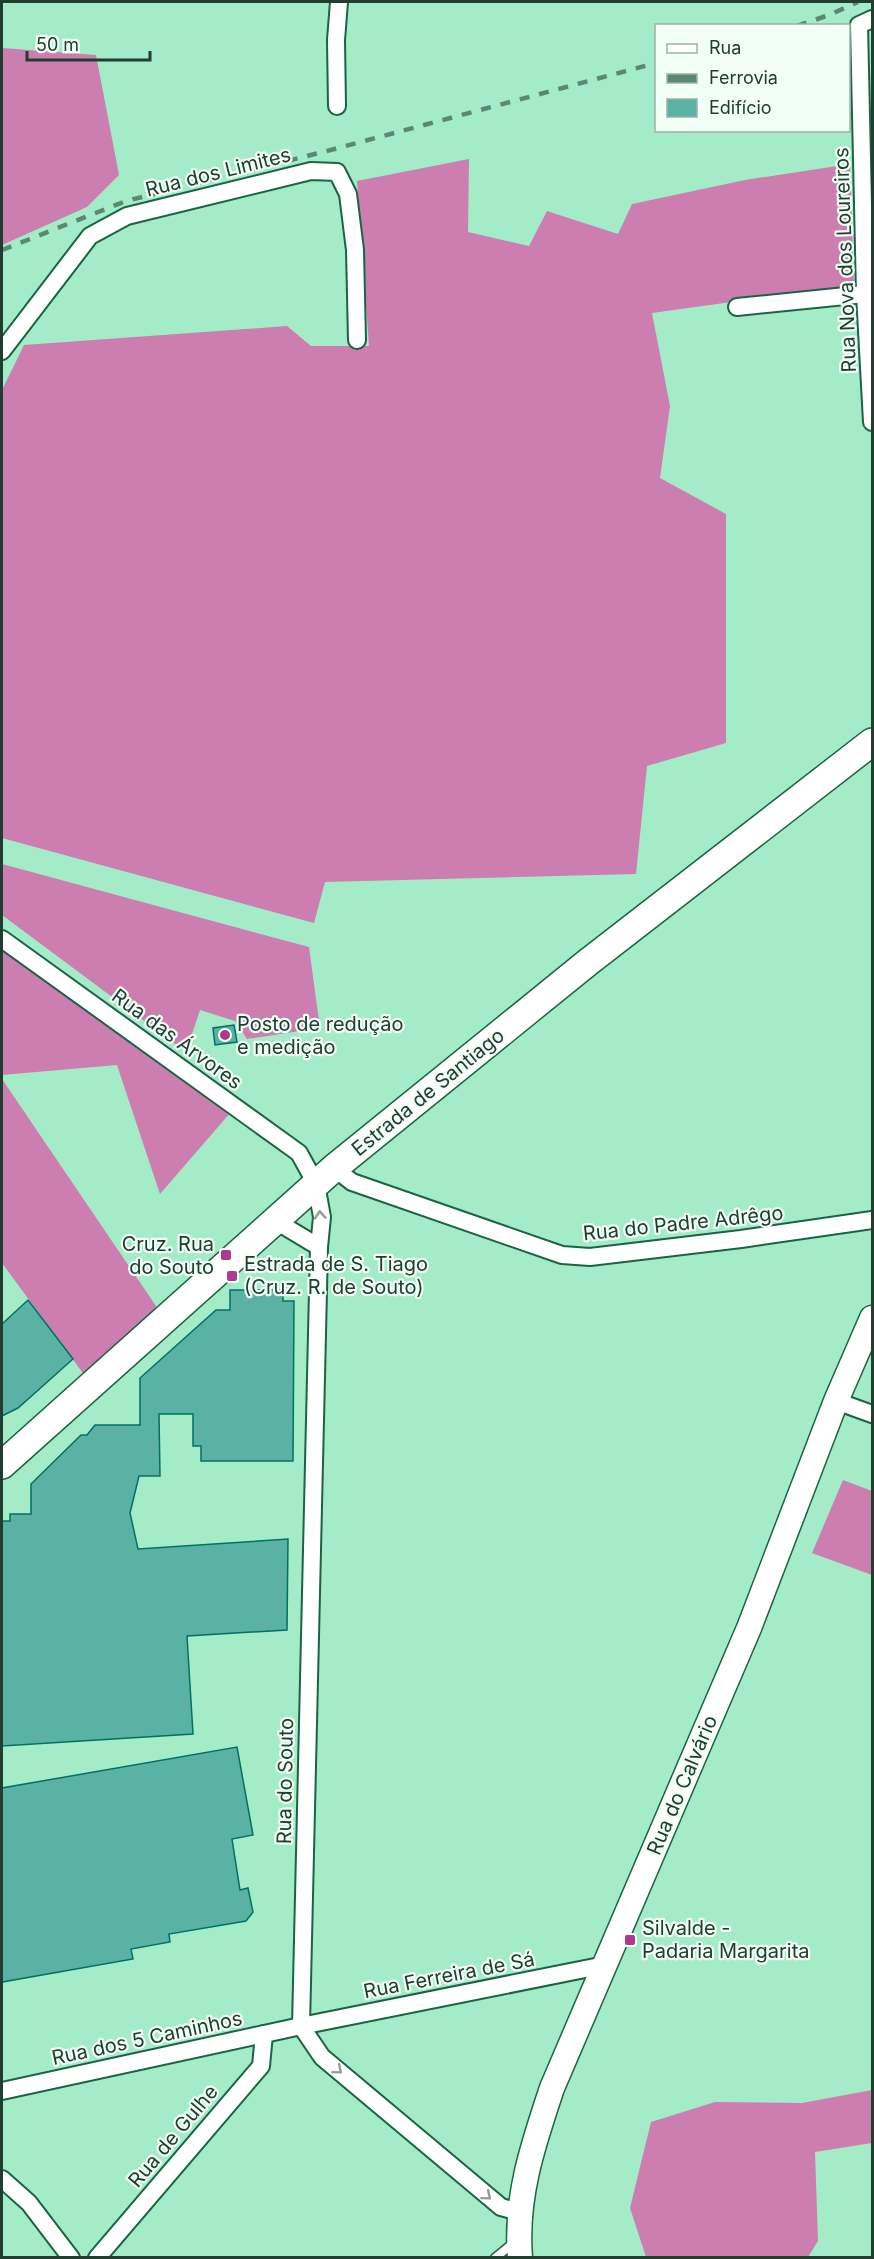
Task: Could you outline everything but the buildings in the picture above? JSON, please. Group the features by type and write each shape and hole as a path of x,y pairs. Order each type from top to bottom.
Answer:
{"main road":[{"name":"Estrada de Santiago","path":"2,1465 325,1176 587,963 866,752"},
{"name":"Rua do Calvário","path":"519,2248 519,2211 529,2158 552,2088 749,1628 836,1401 873,1318"}],"street":[{"path":"337,106 336,40 339,2"},
{"name":"Rua Nova dos Loureiros","path":"859,23 866,294 873,422"},
{"name":"Rua dos Limites","path":"2,351 90,236 127,216 311,171 337,172 348,194 355,250 357,340"},
{"path":"737,307 866,294"},
{"name":"Rua das Árvores","path":"2,939 299,1153 325,1176"},
{"name":"Rua do Padre Adrêgo","path":"325,1176 352,1182 551,1251 572,1256 591,1257 873,1220"},
{"name":"Rua do Souto","path":"301,2026 319,1247 325,1176"},
{"path":"274,1220 319,1247"},
{"path":"836,1401 873,1414"},
{"name":"Rua Ferreira de Sá","path":"301,2026 605,1965"},
{"path":"301,2026 322,2057 501,2207 519,2211"},
{"name":"Rua dos 5 Caminhos","path":"2,2091 301,2026"},
{"name":"Rua de Gulhe","path":"97,2258 261,2066 264,2034"},
{"path":"2,2179 29,2203 71,2258"}],"lane":[{"path":"495,2258 519,2248"}],"shaded area":[{"path":"2,48 96,55 119,175 87,207 2,245"},
{"path":"469,159 468,232 529,246 547,211 618,234 632,204 745,180 850,164 854,285 652,313 670,406 660,478 726,514 726,743 647,766 636,874 325,882 314,923 2,838 2,390 24,345 287,326 311,346 369,346 357,181"},
{"path":"2,864 309,947 320,1028 247,1039 235,1021 200,1010 186,1052 2,915"},
{"path":"2,948 231,1112 160,1194 117,1065 2,1075"},
{"path":"2,1079 158,1309 85,1376 2,1263"},
{"path":"843,1480 872,1491 872,1575 812,1553"},
{"path":"872,2090 872,2143 815,2152 818,2241 808,2257 646,2257 630,2208 651,2122 715,2102 802,2103"}],"railway":[{"path":"803,24 858,2"},
{"path":"2,250 126,201 323,152 655,63"}],"place":[{"name":"Posto de redução e medição","path":"225,1035"},
{"name":"Cruz. Rua do Souto","path":"226,1255"},
{"name":"Estrada de S. Tiago (Cruz. R. de Souto)","path":"232,1276"},
{"name":"Silvalde - Padaria Margarita","path":"630,1940"}]}
